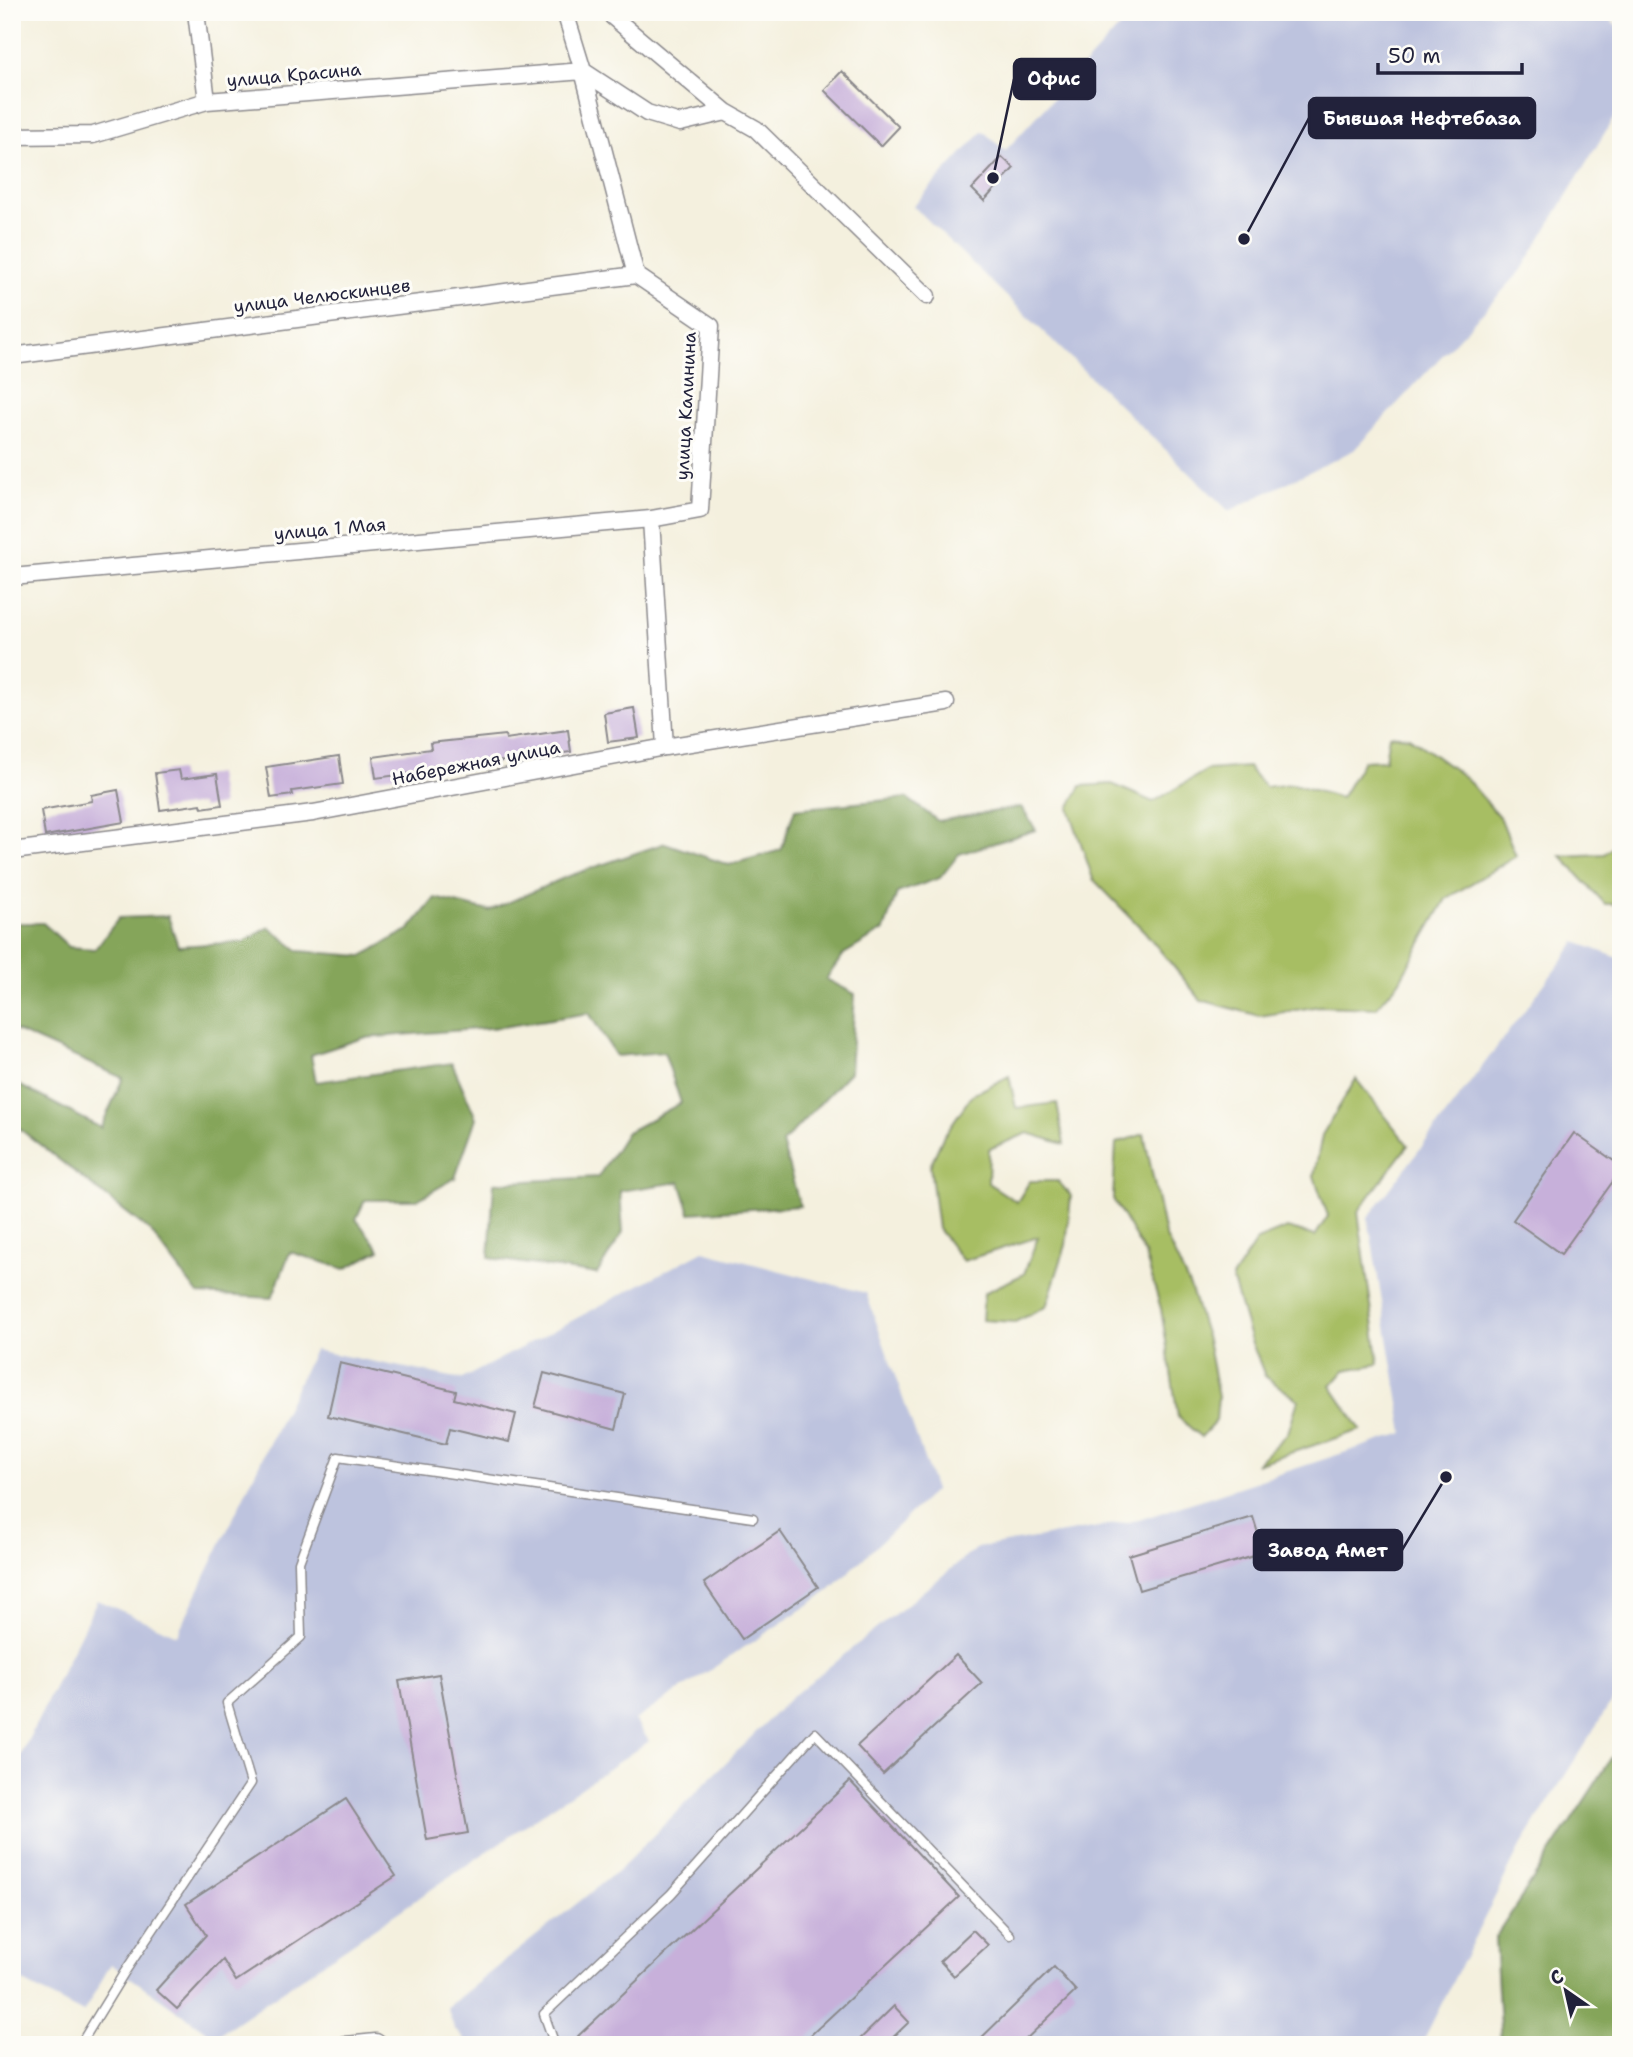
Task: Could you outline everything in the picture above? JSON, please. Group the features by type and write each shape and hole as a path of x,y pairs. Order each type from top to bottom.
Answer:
{"street":[{"path":"196,12 207,101"},
{"path":"565,12 636,275"},
{"path":"610,12 726,112 756,129 927,296"},
{"path":"583,71 646,113 680,123 726,112"},
{"name":"улица Красина","path":"12,136 93,135 207,101 583,71"},
{"name":"улица Челюскинцев","path":"12,356 636,275"},
{"name":"улица Калинина","path":"636,275 712,326 700,510 651,519"},
{"path":"651,519 665,747"},
{"name":"улица 1 Мая","path":"12,577 651,519"},
{"name":"Набережная улица","path":"12,850 313,813 665,747 946,703"},
{"path":"346,2045 376,2042 380,2045"}],"lane":[{"path":"80,2045 124,1973 251,1783 227,1703 301,1637 299,1562 338,1457 753,1518"},
{"path":"555,2045 544,2014 671,1894 815,1733 1010,1935"}],"shaded area":[{"path":"1118,12 1602,12 1621,30 1621,106 1521,271 1354,450 1229,511 913,206 983,131 1005,151 1125,21"},
{"path":"1576,942 1621,959 1621,1686 1519,1849 1421,2045 470,2045 454,2028 447,2007 620,1869 789,1699 977,1548 1139,1520 1404,1433 1368,1218"},
{"path":"703,1251 866,1293 935,1490 829,1591 635,1720 649,1741 215,2037 111,1964 83,2013 12,1976 12,1769 97,1600 177,1635 314,1350 462,1379"}],"green space":[{"path":"1389,735 1409,737 1466,778 1501,819 1516,856 1446,899 1399,982 1376,1008 1320,1006 1260,1016 1201,1000 1145,932 1093,879 1069,808 1081,786 1112,784 1153,802 1207,770 1248,767 1265,787 1293,784 1341,798 1363,761 1385,760"},
{"path":"907,798 938,821 1021,807 1036,830 959,854 940,878 897,893 884,930 844,954 826,979 855,994 850,1072 782,1143 800,1206 690,1213 680,1182 620,1191 623,1232 597,1274 489,1258 494,1183 598,1177 627,1132 681,1103 664,1052 616,1056 589,1013 502,1027 363,1038 311,1055 316,1082 452,1063 476,1118 455,1178 417,1200 365,1200 356,1219 380,1250 345,1269 290,1252 272,1298 198,1294 150,1231 16,1126 12,1128 12,1088 17,1084 101,1128 123,1078 12,1029 12,923 43,923 69,947 95,949 119,918 168,916 178,946 243,942 269,927 299,951 362,956 410,929 435,898 489,911 566,877 665,843 729,865 781,850 795,809"},
{"path":"1621,841 1621,904 1605,904 1561,856 1604,854"},
{"path":"1009,1076 1016,1108 1057,1103 1064,1144 1028,1133 989,1149 988,1183 1017,1202 1030,1181 1058,1181 1071,1196 1066,1245 1046,1307 1015,1322 982,1320 984,1293 1024,1274 1038,1237 963,1261 938,1229 930,1166 943,1137 972,1095"},
{"path":"1356,1079 1408,1145 1358,1212 1379,1364 1345,1370 1331,1386 1361,1430 1256,1464 1288,1433 1298,1400 1265,1376 1232,1278 1257,1240 1287,1228 1315,1236 1328,1216 1314,1176 1322,1135"},
{"path":"1144,1134 1165,1235 1191,1289 1207,1340 1218,1397 1216,1421 1201,1437 1178,1417 1161,1309 1145,1254 1113,1199 1116,1143"},
{"path":"1621,1744 1621,2045 1501,2045 1495,1938"}],"building":[{"path":"842,71 899,127 881,146 824,90"},
{"path":"1002,157 1014,168 984,201 972,189"},
{"path":"634,708 639,738 608,742 604,713"},
{"path":"568,730 571,752 376,778 373,757 431,749 430,743 505,735 506,739"},
{"path":"339,756 343,784 292,791 293,795 271,798 266,767"},
{"path":"179,770 181,779 217,774 222,805 202,808 201,804 160,810 155,773"},
{"path":"118,790 124,822 45,836 41,810 92,801 91,795"},
{"path":"1574,1133 1621,1166 1621,1170 1561,1254 1513,1220"},
{"path":"340,1363 456,1391 454,1399 516,1414 509,1442 450,1428 446,1444 328,1416"},
{"path":"544,1373 625,1394 616,1429 535,1407"},
{"path":"1253,1517 1264,1553 1139,1590 1129,1555"},
{"path":"780,1531 818,1587 742,1639 704,1583"},
{"path":"956,1655 982,1683 883,1774 857,1746"},
{"path":"439,1674 468,1833 427,1840 399,1681"},
{"path":"850,1781 959,1897 800,2045 586,2045 578,2036"},
{"path":"346,1799 396,1876 236,1981 223,1960 177,2009 156,1990 206,1935 186,1904"},
{"path":"973,1930 988,1945 954,1976 940,1961"},
{"path":"1054,1967 1076,1991 1020,2045 974,2045"},
{"path":"894,2006 909,2022 885,2045 854,2045"}],"place":[{"name":"Офис","path":"993,178"},
{"name":"Бывшая Нефтебаза","path":"1244,239"},
{"name":"Завод Амет","path":"1446,1477"}]}
